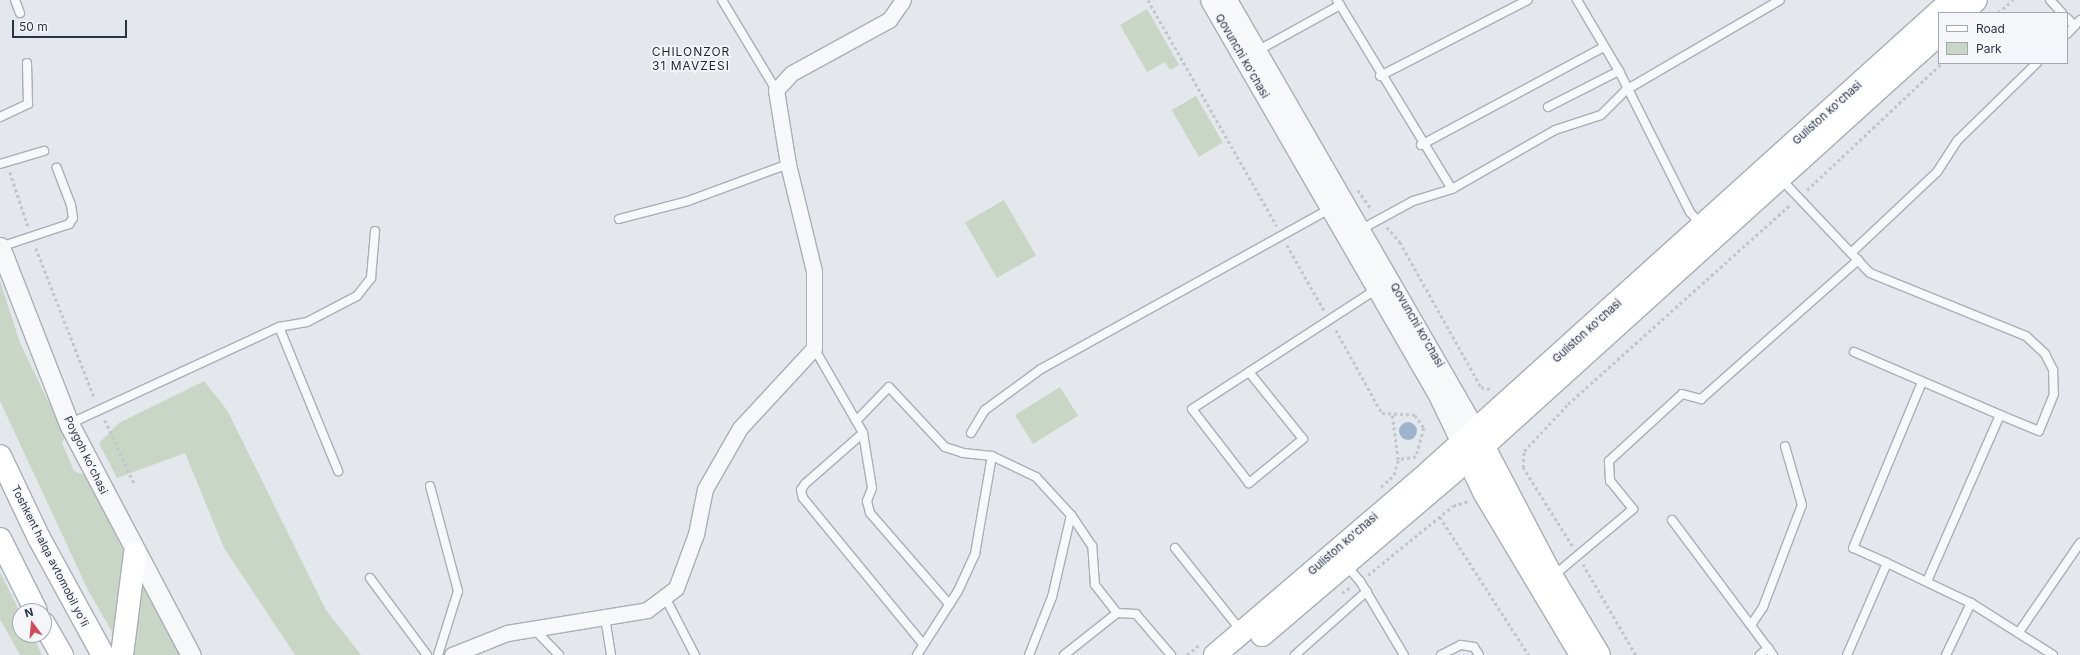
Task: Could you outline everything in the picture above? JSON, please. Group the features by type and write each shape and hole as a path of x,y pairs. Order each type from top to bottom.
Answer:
{"main road":[{"name":"Guliston ko'chasi","path":"1939,12 1952,0"},
{"path":"1964,12 1976,0"},
{"name":"Guliston ko'chasi","path":"1471,445 1702,226 1938,13"},
{"name":"Guliston ko'chasi","path":"1209,648 1242,632 1339,558 1780,178 1938,35"},
{"name":"Qovunchi ko'chasi","path":"1471,445 1545,581 1581,655"},
{"name":"Toshkent halqa avtomobil yo'li","path":"0,456 39,538 102,655"},
{"path":"0,539 32,603"},
{"path":"122,655 135,554"},
{"name":"Guliston ko'chasi","path":"1238,655 1339,558"},
{"name":"Qovunchi ko'chasi","path":"1545,581 1599,655"},
{"path":"52,638 62,655"}],"street":[{"path":"452,655 507,633 647,610 676,588 696,534 705,489 740,428 814,348 814,271 788,164 776,90 792,73 889,20 903,0"},
{"name":"Qovunchi ko'chasi","path":"1210,0 1250,55 1354,234 1471,445"},
{"name":"Qovunchi ko'chasi","path":"1227,0 1250,55 1330,209 1354,234 1377,289 1471,445"},
{"name":"Poygoh koʻchasi","path":"0,247 70,424 135,554 191,655"}],"lane":[{"path":"15,0 20,13"},
{"path":"722,0 776,90"},
{"path":"1380,76 1528,0"},
{"path":"1577,0 1620,72 1626,90 1690,212 1702,226"},
{"path":"1354,234 1413,201 1452,189 1555,130 1600,115 1626,90 1780,0"},
{"path":"2050,0 2061,12"},
{"path":"1250,55 1338,3 1421,145 1452,189"},
{"path":"2068,18 2078,23 2068,33"},
{"path":"1421,145 1604,47"},
{"path":"0,117 28,104 27,63"},
{"path":"1851,253 1937,172 1958,140 2036,64"},
{"path":"1548,107 1620,72"},
{"path":"3,163 44,151"},
{"path":"619,219 688,201 788,164"},
{"path":"0,247 33,238 69,224 73,218 57,168"},
{"path":"1780,178 1870,273 2034,341 2045,354 2055,381 2039,431 1854,352"},
{"path":"971,433 985,410 1041,369 1330,209"},
{"path":"70,424 279,327 307,322 357,296 372,278 375,231"},
{"path":"1545,581 1578,556 1633,509 1610,481 1609,461 1682,394 1701,399 1858,260"},
{"path":"1249,372 1302,439 1249,483 1192,409 1249,372 1377,289"},
{"path":"279,327 338,471"},
{"path":"814,348 863,434 872,488 867,501 870,513 949,604"},
{"path":"1922,382 1853,548 1927,581 1971,603 2019,632 2053,655"},
{"path":"856,422 889,387 945,447 963,453 992,456 1036,477 1072,515 1092,546 1095,585 1117,613"},
{"path":"1927,581 2000,415"},
{"path":"863,434 805,484 801,490 802,498 923,644"},
{"path":"1751,624 1763,607 1802,506 1785,446"},
{"path":"917,655 949,604 975,554 992,456"},
{"path":"430,486 458,591 438,655"},
{"path":"1029,655 1052,597 1072,515"},
{"path":"1672,520 1773,655"},
{"path":"2019,632 2080,543"},
{"path":"1174,548 1242,632"},
{"path":"1339,558 1367,591 1404,655"},
{"path":"1847,655 1888,563"},
{"path":"370,578 427,655"},
{"path":"1295,655 1367,591"},
{"path":"665,597 695,655"},
{"path":"1946,655 1971,603"},
{"path":"1064,655 1117,613 1136,614 1171,655"},
{"path":"605,617 611,655"},
{"path":"534,629 559,655"},
{"path":"1440,655 1461,645 1474,647 1479,655"},
{"path":"1760,655 1768,648"}],"path":[{"path":"1999,12 2013,0"},
{"path":"1636,655 1578,556 1523,468 1524,451 1568,404 1798,198 1941,64"},
{"path":"3,163 100,411 135,485"},
{"path":"1354,185 1400,242 1481,387 1494,390 1500,385"},
{"path":"1376,491 1394,475 1398,460 1392,414"},
{"path":"1440,517 1529,655"},
{"path":"1187,655 1209,648"}],"green space":[{"path":"1147,9 1179,65 1170,70 1165,62 1147,72 1120,25"},
{"path":"1196,96 1223,143 1199,157 1172,110"},
{"path":"1004,200 1036,255 997,278 965,222"},
{"path":"0,281 20,343 65,436 62,443 74,471 85,475 127,558 115,637 88,590 0,401"},
{"path":"204,381 227,410 326,610 361,655 295,655 224,548 185,453 117,478 99,443 119,423"},
{"path":"1060,387 1078,416 1033,444 1015,415"},
{"path":"0,572 16,603 12,603 12,641 0,619"},
{"path":"138,576 180,655 128,655"},
{"path":"13,643 36,643 42,655 20,655"}],"water":[{"path":"1408,422 1414,425 1417,431 1414,437 1408,440 1402,437 1399,431 1402,425"}],"district":[{"name":"CHILONZOR 31 MAVZESI","path":"691,59"}]}
